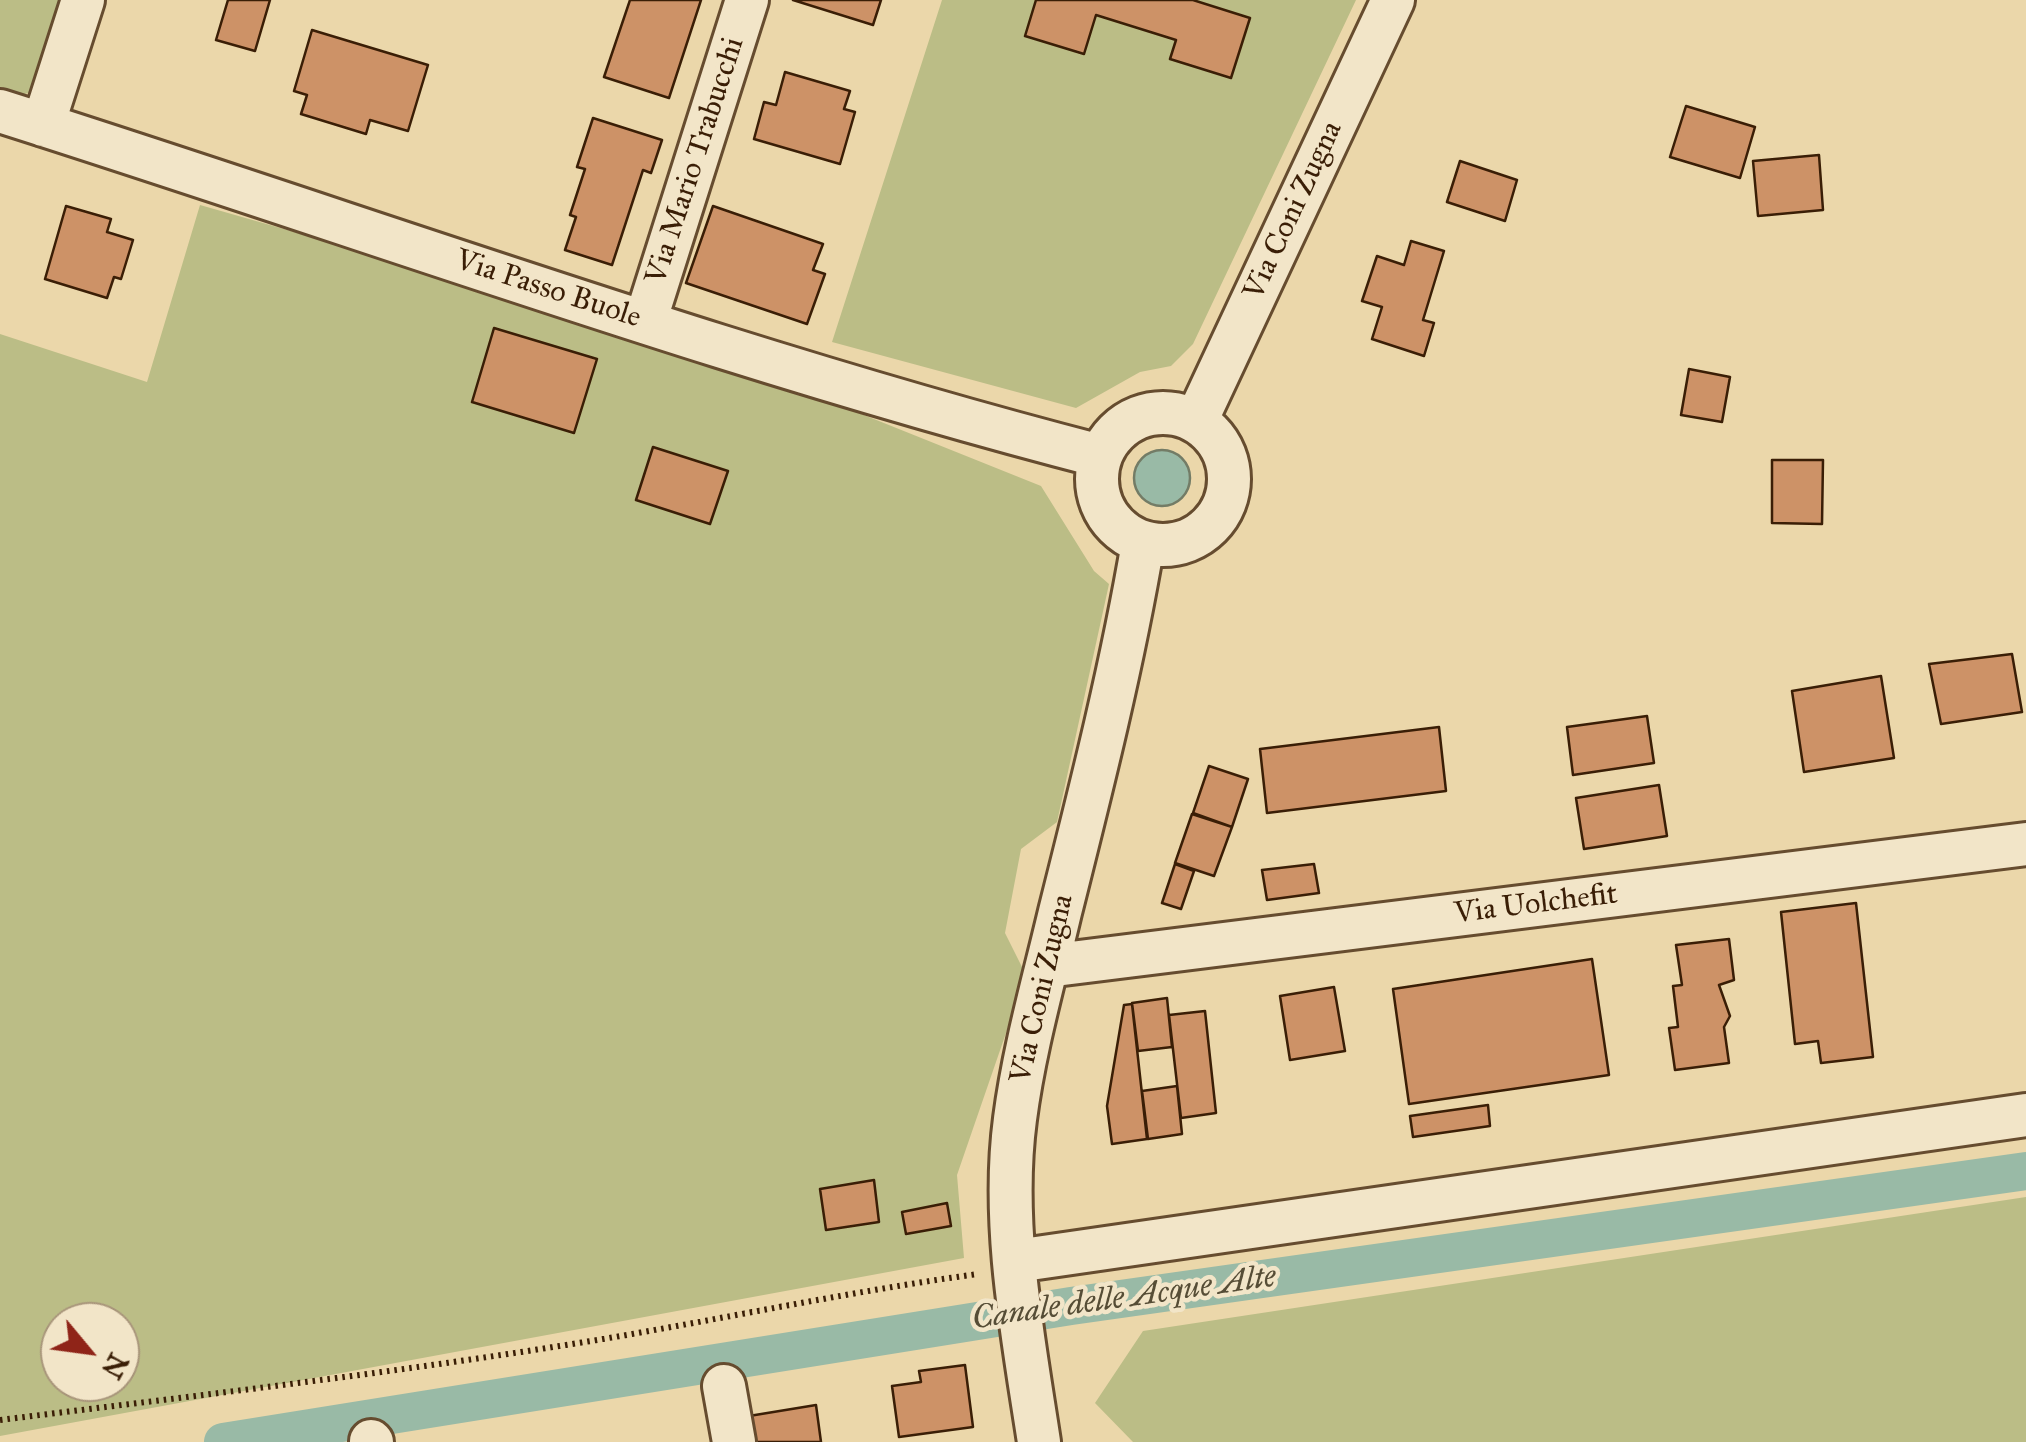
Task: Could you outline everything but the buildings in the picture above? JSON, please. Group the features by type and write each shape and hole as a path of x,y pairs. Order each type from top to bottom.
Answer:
{"street":[{"path":"43,125 83,0"},
{"name":"Via Mario Trabucchi","path":"645,322 747,0"},
{"name":"Via Coni Zugna","path":"1196,421 1393,0"},
{"name":"Via Passo Buole","path":"0,112 645,322 1021,436 1100,456"},
{"path":"1174,413 1196,421 1212,434 1224,452 1229,473 1223,505 1204,531 1186,541 1165,546 1143,543 1124,533 1104,508 1096,477 1100,456 1112,436 1129,422 1151,414 1174,413"},
{"name":"Via Coni Zugna","path":"1039,1442 1010,1189 1015,1118 1047,966 1126,645 1143,543"},
{"name":"Via Uolchefit","path":"1047,966 2026,844"},
{"path":"1016,1261 2026,1115"},
{"path":"724,1386 734,1442"}],"path":[{"path":"0,1420 602,1339 880,1287 980,1273 1016,1261"}],"green space":[{"path":"0,0 64,0 36,91 13,97 0,93"},
{"path":"942,0 1356,0 1193,344 1171,366 1140,372 1076,408 832,342"},
{"path":"200,205 452,277 536,311 824,399 1041,486 1094,571 1109,584 1057,822 1021,849 1005,933 1026,975 957,1175 964,1258 0,1436 0,334 147,382"},
{"path":"2026,1197 2026,1442 1133,1442 1095,1403 1143,1331"}],"shaded area":[{"path":"1162,450 1182,458 1190,478 1182,498 1162,506 1142,498 1134,478 1142,458"}],"waterway":[{"name":"Canale delle Acque Alte","path":"223,1442 1071,1306 2026,1171"}]}
